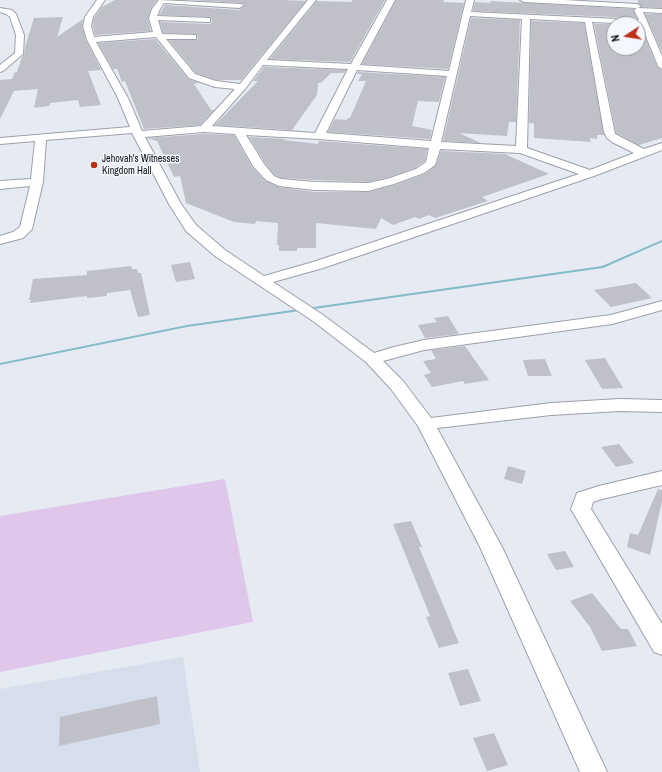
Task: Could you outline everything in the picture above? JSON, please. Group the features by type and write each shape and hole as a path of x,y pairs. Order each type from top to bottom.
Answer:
{"street":[{"path":"101,0 89,16 87,26 91,40 123,98 137,132 175,204 191,228 220,253 305,309 372,359 397,385 426,424 491,547 594,772"},
{"path":"239,6 163,0 156,9 153,18 160,35 192,76 215,84 242,87"},
{"path":"204,128 242,87 260,62 312,0"},
{"path":"319,136 354,66 391,0"},
{"path":"238,130 259,166 270,178 279,182 315,186 362,188 390,182 420,171 431,163 470,0"},
{"path":"524,0 636,5 662,11"},
{"path":"636,5 641,16"},
{"path":"0,10 9,12 13,16 20,35 19,54 0,69"},
{"path":"467,14 606,20"},
{"path":"521,150 526,16"},
{"path":"153,18 207,20"},
{"path":"588,19 609,132 616,140 643,153"},
{"path":"646,27 662,66"},
{"path":"91,40 160,35 193,37"},
{"path":"260,62 354,66 452,74"},
{"path":"0,141 204,128 521,150 590,174"},
{"path":"0,240 18,235 26,229 37,182 41,138"},
{"path":"261,281 318,265 590,174 662,146"},
{"path":"0,185 37,182"},
{"path":"372,359 424,344 612,319 662,305"},
{"path":"426,424 551,409 620,405 662,406"},
{"path":"662,478 584,498 581,509 662,645"}],"shaded area":[{"path":"225,479 253,622 0,672 0,516"},
{"path":"183,657 200,772 0,772 0,689"}],"building":[{"path":"115,0 157,0 151,8 148,18 151,31 95,35 93,26 94,18 102,7"},
{"path":"190,0 306,1 241,80 216,80 196,73 169,40 196,40 198,39 197,34 163,33 160,22 210,24 212,22 211,17 159,15 165,5 239,10 244,6 243,3"},
{"path":"353,0 385,0 350,62 270,59 317,1 351,2"},
{"path":"396,0 444,0 443,2 464,3 448,69 362,64"},
{"path":"638,0 662,0 662,8 642,7 638,3"},
{"path":"490,1 633,9 636,16 606,17 473,11 475,2 491,3"},
{"path":"645,14 662,14 662,52 646,16"},
{"path":"63,17 57,37 83,19 82,26 86,40 101,70 88,71 101,105 80,107 78,100 50,103 49,106 34,108 38,89 14,91 0,119 0,80 12,79 15,72 17,72 24,54 34,18"},
{"path":"471,18 520,20 516,122 509,122 507,136 459,133 481,143 443,141"},
{"path":"531,21 584,23 604,135 597,135 597,139 590,138 591,142 534,138 534,123 529,123"},
{"path":"594,24 606,24 606,56 646,56 646,40 657,67 662,70 662,138 639,145 616,133"},
{"path":"155,39 188,79 199,83 194,84 211,110 214,110 200,125 144,129 125,81 122,82 117,69 113,69 98,43"},
{"path":"264,67 346,70 344,73 331,73 321,83 318,83 317,95 292,130 215,125 258,81 253,81"},
{"path":"358,72 445,77 439,102 418,101 412,126 432,130 430,139 328,132 335,119 347,120 350,118 366,81 358,81 362,74 357,74"},
{"path":"204,134 234,135 252,167 265,181 279,187 315,192 368,192 395,185 425,174 436,165 441,151 505,154 549,174 482,197 488,201 435,218 429,215 419,219 415,217 393,225 381,218 376,229 316,223 316,248 297,248 297,251 279,251 279,245 277,245 278,223 256,221 255,224 234,222 186,203 180,176 174,177 157,141 147,138"},
{"path":"249,137 285,139 284,140 318,144 319,141 427,149 425,161 415,168 387,178 368,182 281,178 275,175 265,163"},
{"path":"190,262 195,279 176,282 171,265"},
{"path":"131,266 132,269 137,269 138,273 141,273 150,315 138,317 130,290 107,293 107,296 87,298 87,296 30,303 31,300 29,300 33,279 87,275 87,271"},
{"path":"636,283 652,298 611,307 594,290"},
{"path":"448,316 459,334 425,338 418,325 437,322 434,318"},
{"path":"465,346 489,380 465,384 463,381 432,387 424,375 431,373 423,361 436,359 431,350"},
{"path":"605,358 623,388 602,389 585,360"},
{"path":"545,359 552,376 528,376 523,360"},
{"path":"619,444 634,463 616,467 601,447"},
{"path":"508,466 526,471 522,484 504,479"},
{"path":"658,489 662,490 662,501 650,555 627,547 630,533 638,535"},
{"path":"411,521 422,547 419,547 459,643 439,648 426,617 430,616 393,524"},
{"path":"565,551 574,567 556,570 547,554"},
{"path":"592,593 621,629 628,629 637,646 602,651 590,627 570,601"},
{"path":"468,669 481,701 460,706 448,673"},
{"path":"157,696 160,724 59,746 60,717"},
{"path":"494,733 508,765 487,771 473,738"}],"waterway":[{"path":"0,364 187,326 603,267 662,241"}],"place":[{"name":"Jehovah's Witnesses Kingdom Hall","path":"94,165"}]}
